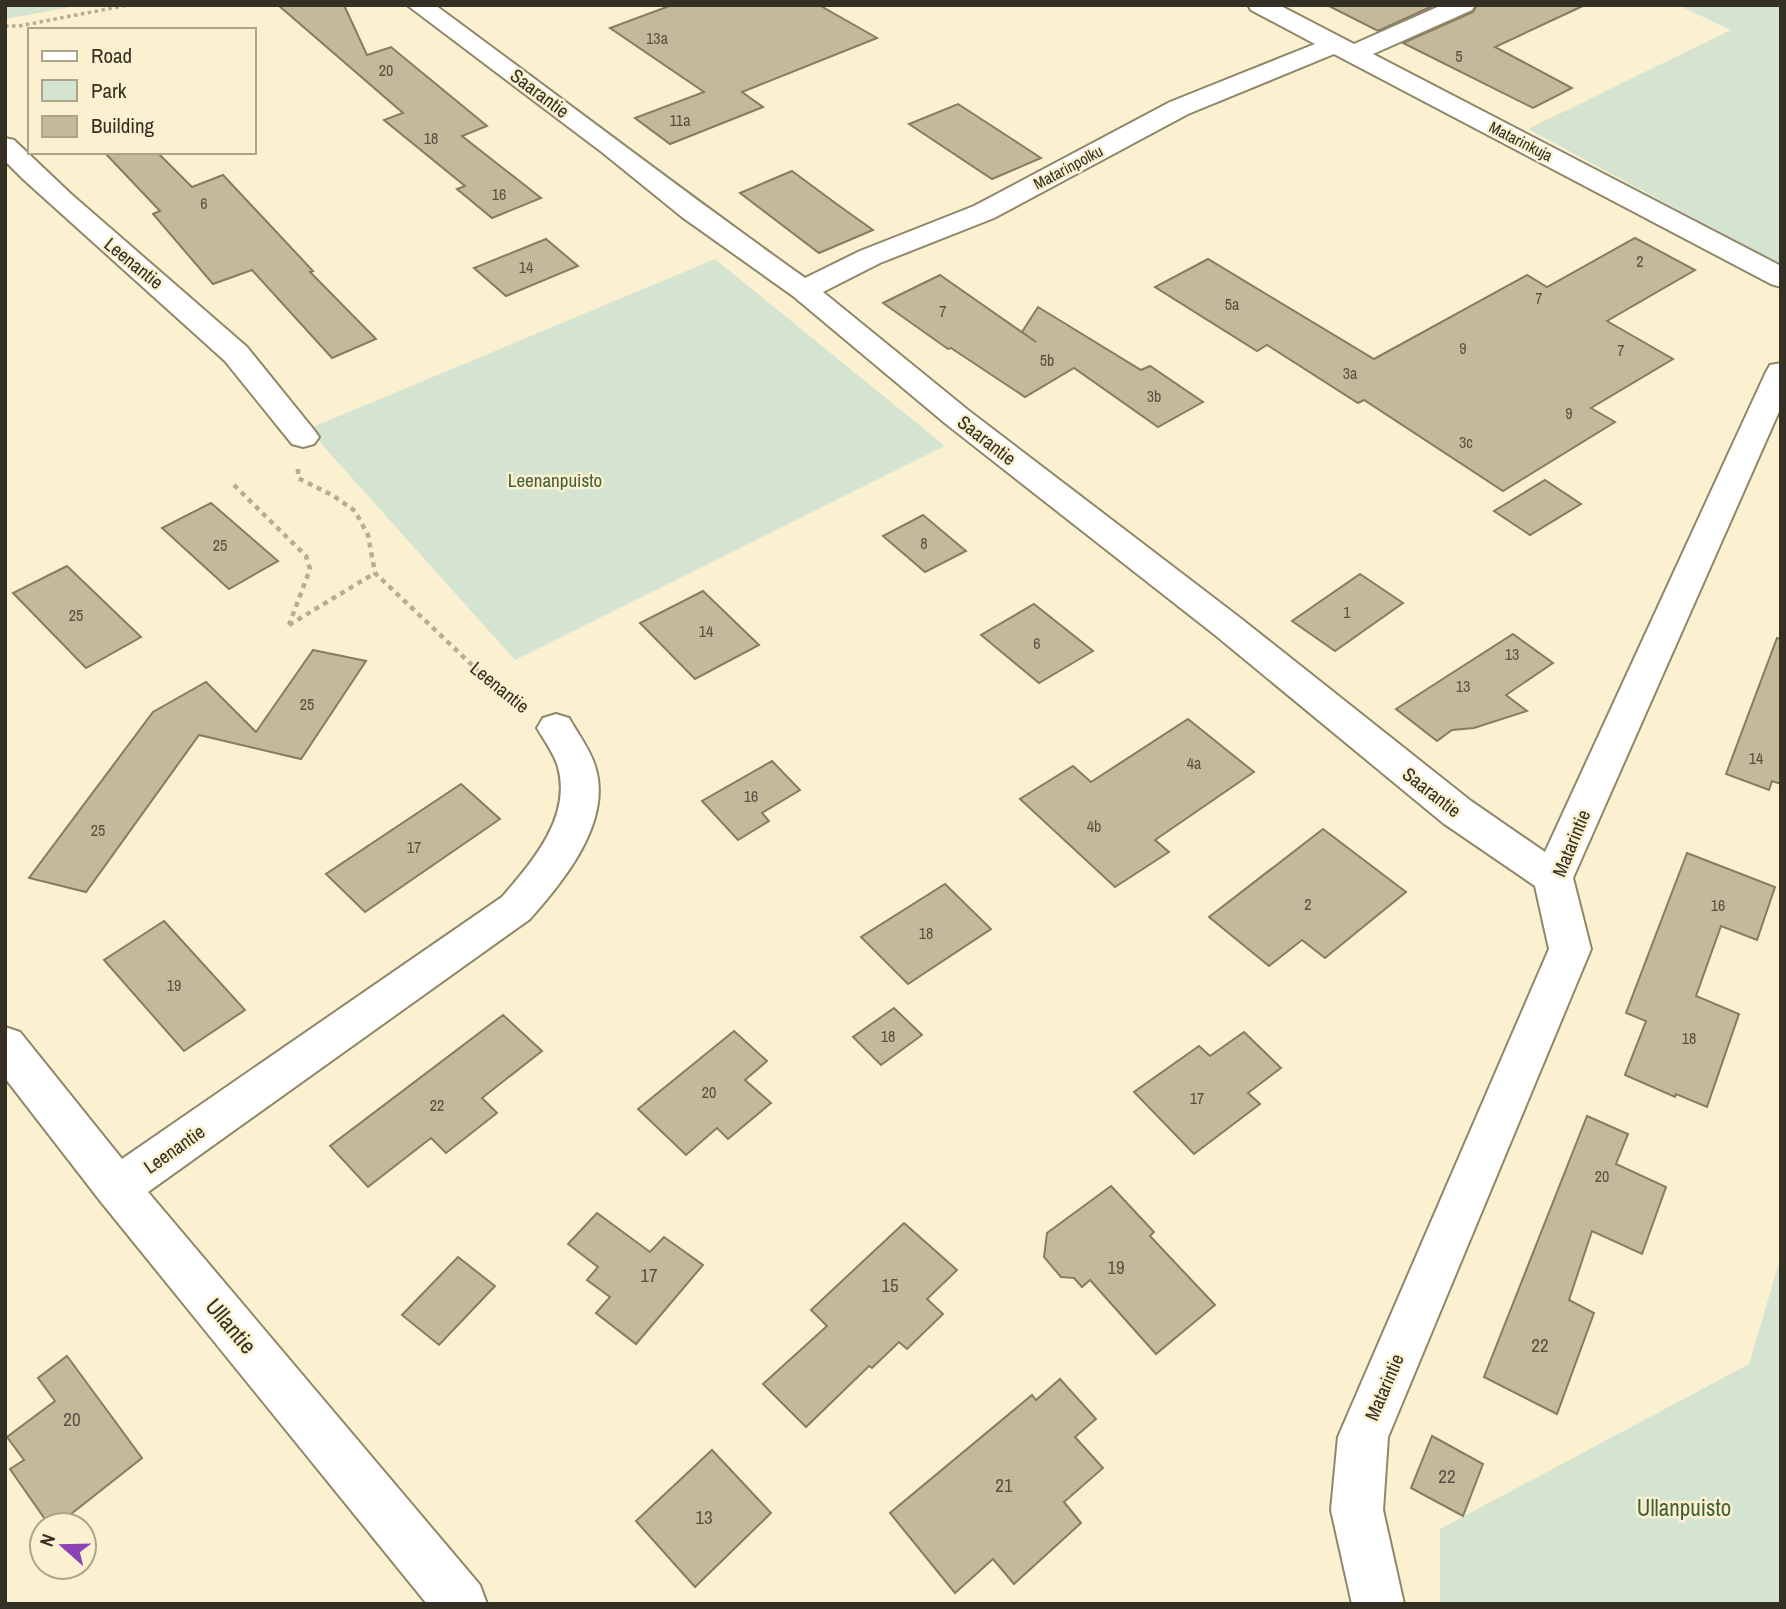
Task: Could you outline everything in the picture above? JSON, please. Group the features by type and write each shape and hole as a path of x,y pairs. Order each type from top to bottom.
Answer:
{"street":[{"name":"Saarantie","path":"419,5 604,141 692,211 803,290 957,417 1227,626 1457,812 1553,878"},
{"name":"Matarinkuja","path":"1260,5 1781,278"},
{"name":"Matarinpolku","path":"803,290 870,257 984,212 1179,108 1463,5"},
{"name":"Leenantie","path":"5,146 60,201 167,290 239,356 303,437"},
{"name":"Matarintie","path":"1378,1604 1357,1510 1363,1437 1570,949 1553,878 1781,372"},
{"name":"Leenantie","path":"117,1188 516,908 552,868 577,815 578,771 556,728"},
{"name":"Ullantie","path":"5,1045 117,1188 461,1604"}],"path":[{"path":"5,26 19,26 128,5"},
{"path":"234,485 306,556 310,569 289,625 375,573 371,537 355,511 341,498 298,478 297,460 303,437"},
{"name":"Leenantie","path":"375,573 509,700 556,728"}],"green space":[{"path":"5,5 82,5 5,19"},
{"path":"1678,5 1781,5 1781,265 1528,129 1731,30"},
{"name":"Leenanpuisto","path":"715,259 945,446 515,660 308,429"},
{"name":"Ullanpuisto","path":"1781,1256 1781,1604 1440,1604 1440,1529 1749,1364"}],"building":[{"path":"278,5 344,5 367,55 391,47 487,126 462,136 541,198 492,218 457,189 465,186 384,120 403,113"},
{"path":"672,5 819,5 877,38 742,92 763,107 670,144 635,118 704,92 610,28"},
{"path":"1327,5 1435,5 1378,31"},
{"path":"1477,5 1585,5 1495,47 1572,88 1533,108 1403,43 1473,12"},
{"path":"958,104 1041,158 992,179 909,124"},
{"path":"106,154 159,154 192,187 223,175 313,271 310,272 376,339 332,358 252,270 213,284 153,214 160,211"},
{"path":"792,171 873,230 819,253 740,193"},
{"path":"1635,238 1695,270 1607,321 1673,359 1591,408 1615,422 1503,491 1364,400 1358,403 1267,345 1257,351 1155,287 1208,259 1374,359 1527,275 1547,287"},
{"path":"546,239 578,266 506,296 474,268"},
{"path":"940,275 1036,342 1022,332 1038,307 1141,370 1150,366 1203,402 1158,427 1074,368 1025,397 951,348 948,349 883,303"},
{"path":"1545,480 1581,504 1530,535 1494,511"},
{"path":"211,503 278,561 229,589 162,528"},
{"path":"923,515 966,551 925,572 883,536"},
{"path":"67,566 141,637 86,668 13,593"},
{"path":"1360,574 1403,603 1335,651 1292,621"},
{"path":"703,591 759,645 695,679 640,623"},
{"path":"1034,604 1093,651 1039,683 981,635"},
{"path":"1513,634 1553,663 1506,695 1527,711 1474,728 1452,730 1437,741 1396,709"},
{"path":"1777,638 1781,639 1781,784 1772,781 1769,790 1726,774"},
{"path":"313,650 366,661 301,759 199,735 86,892 29,878 153,712 206,682 256,732"},
{"path":"1188,719 1254,772 1155,840 1169,852 1115,887 1020,799 1073,766 1091,782"},
{"path":"772,761 800,790 762,813 769,821 738,840 702,801"},
{"path":"461,784 500,819 365,912 326,874"},
{"path":"1323,829 1406,892 1325,958 1302,940 1269,966 1209,917"},
{"path":"1687,853 1775,887 1757,940 1721,926 1696,996 1739,1014 1707,1107 1676,1094 1675,1097 1625,1075 1646,1021 1626,1013"},
{"path":"945,884 991,929 908,984 861,937"},
{"path":"164,921 245,1010 184,1051 104,960"},
{"path":"894,1008 922,1035 881,1065 853,1037"},
{"path":"503,1015 542,1051 482,1098 497,1113 446,1153 431,1138 368,1187 330,1146"},
{"path":"734,1031 767,1061 745,1080 771,1103 728,1139 717,1128 686,1155 638,1109"},
{"path":"1244,1032 1281,1068 1248,1093 1260,1104 1194,1154 1134,1092 1199,1046 1210,1056"},
{"path":"1587,1116 1628,1134 1616,1164 1666,1187 1642,1254 1592,1231 1569,1300 1594,1313 1557,1414 1484,1377"},
{"path":"1111,1186 1154,1232 1150,1236 1215,1305 1156,1354 1090,1280 1082,1287 1074,1278 1061,1277 1044,1257 1047,1233"},
{"path":"597,1213 650,1252 664,1237 703,1265 636,1344 596,1313 610,1297 587,1280 598,1267 568,1244"},
{"path":"904,1223 957,1270 927,1299 943,1314 907,1349 899,1342 872,1368 869,1366 806,1427 763,1384 827,1326 811,1310"},
{"path":"458,1257 495,1286 439,1345 402,1315"},
{"path":"67,1356 142,1458 75,1511 39,1511 10,1469 24,1460 7,1437 55,1401 38,1378"},
{"path":"1060,1379 1096,1419 1075,1437 1103,1468 1064,1502 1081,1523 1014,1584 993,1559 955,1593 890,1513 1032,1395 1036,1400"},
{"path":"1432,1436 1483,1464 1463,1516 1411,1488"},
{"path":"712,1450 771,1513 695,1587 636,1521"}]}
